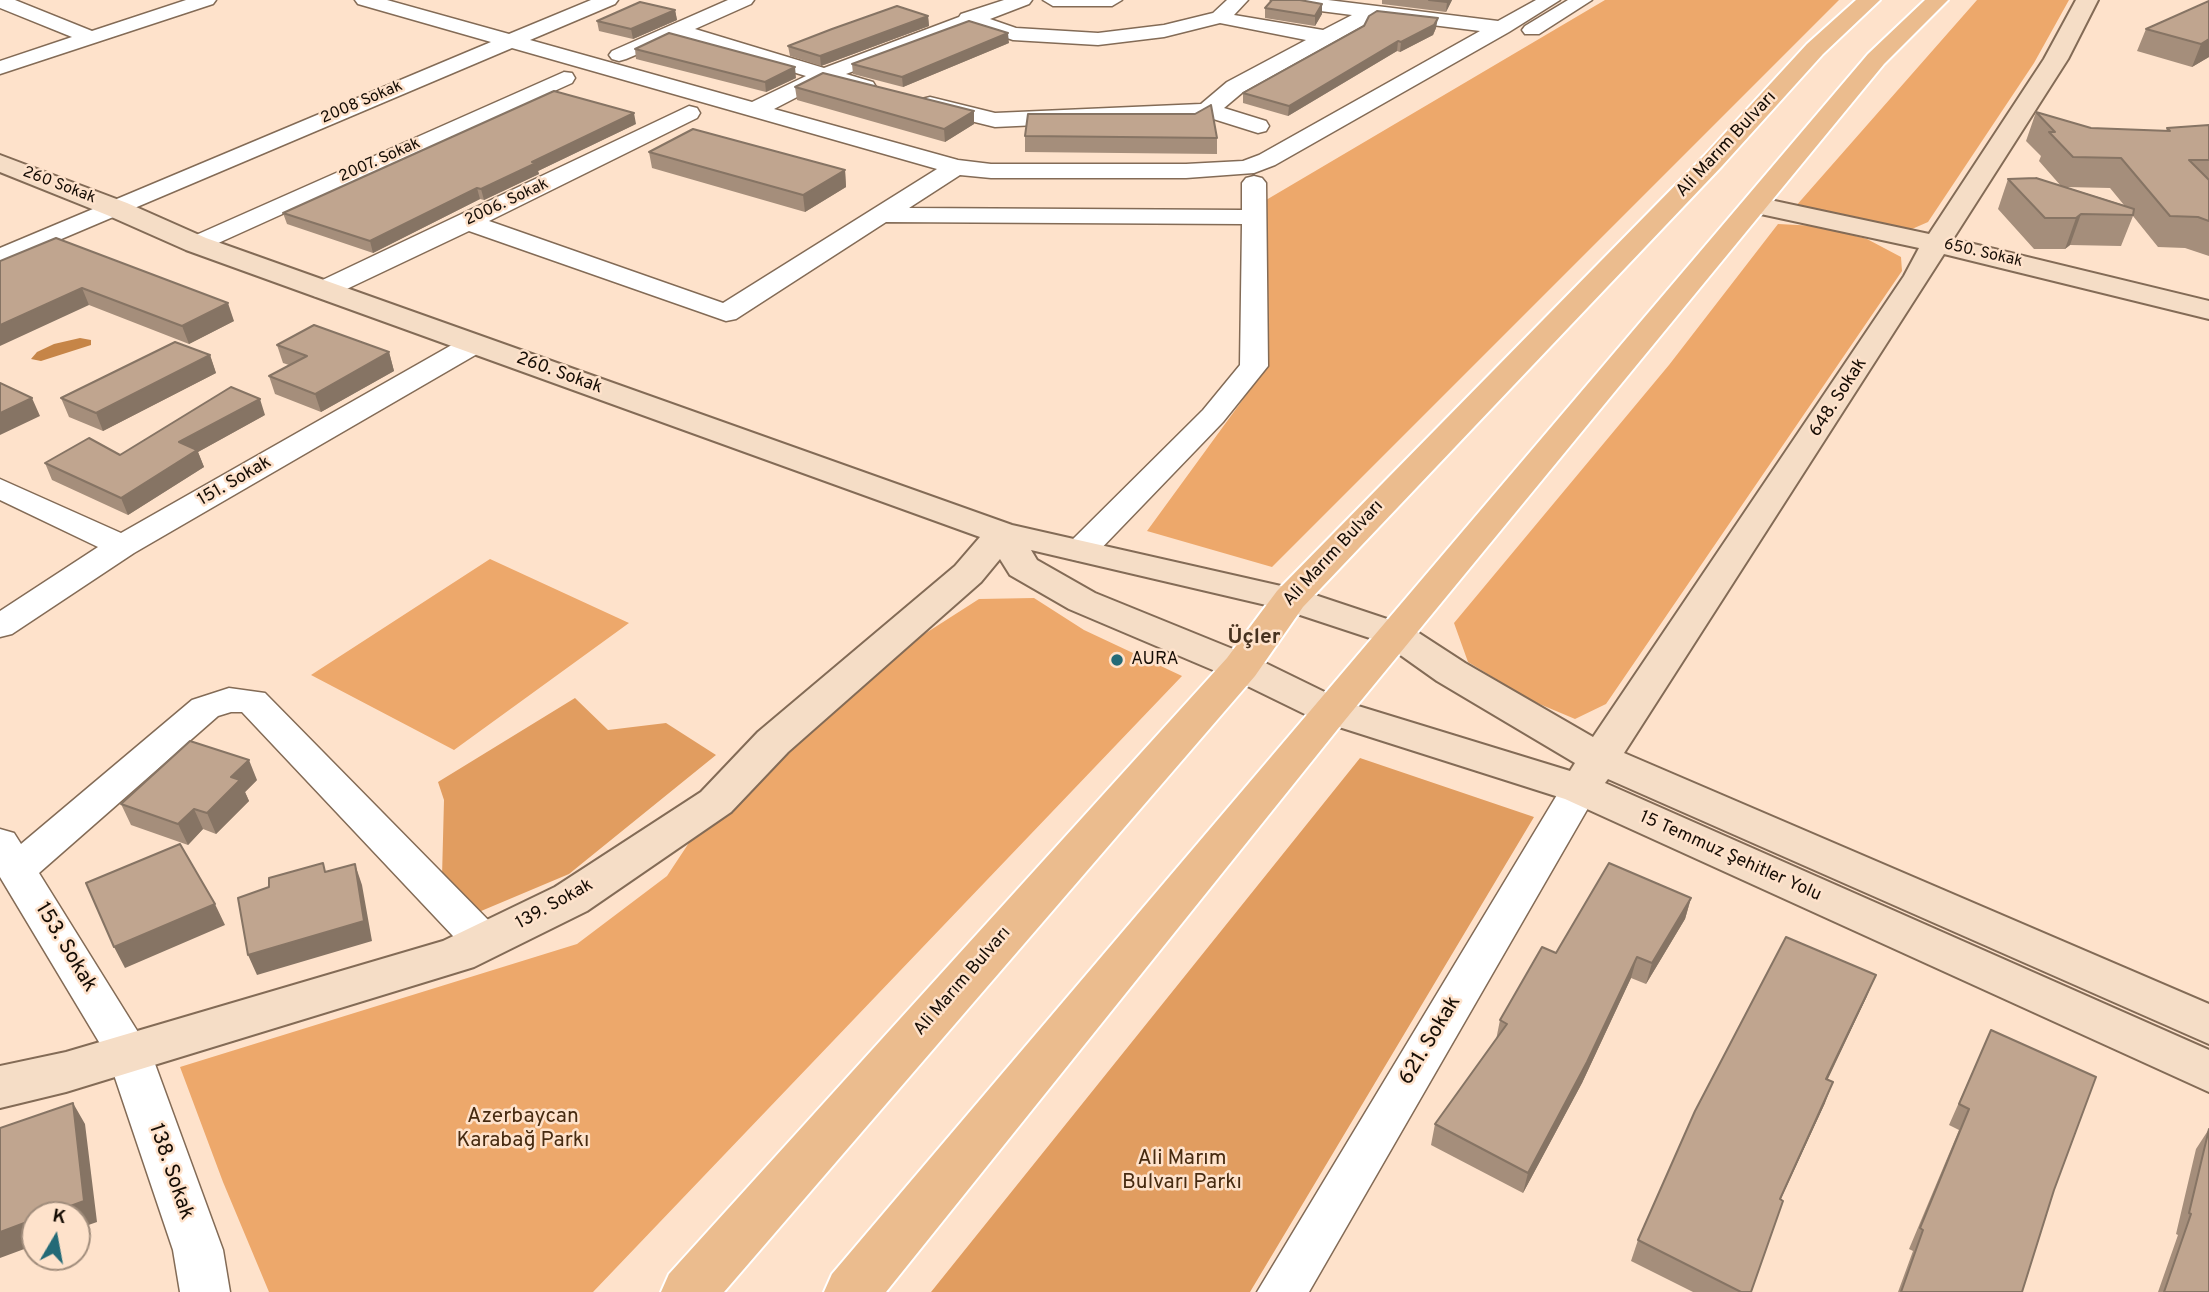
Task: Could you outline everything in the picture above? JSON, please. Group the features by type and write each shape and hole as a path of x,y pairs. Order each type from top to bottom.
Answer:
{"main road":[{"name":"Ali Marım Bulvarı","path":"689,1292 1241,667 1290,599 1703,171 1815,49 1869,0"},
{"path":"852,1292 1331,711 1876,59 1937,0"}],"street":[{"path":"0,68 206,0"},
{"path":"365,0 754,110 947,173 1246,168 1267,160 1542,4"},
{"name":"2008 Sokak","path":"0,257 608,0"},
{"path":"620,55 744,0"},
{"path":"969,18 970,14 1002,0"},
{"path":"754,110 822,76 1022,0"},
{"path":"1053,0 1112,0"},
{"path":"1220,17 1238,0"},
{"path":"1281,0 1502,28"},
{"path":"477,54 689,113 990,184 1254,183 1286,174 1582,0"},
{"name":"648. Sokak","path":"1590,774 1919,276 1933,249 2056,59 2087,0"},
{"path":"0,1 92,38"},
{"path":"1510,3 1542,4"},
{"path":"694,4 720,10"},
{"path":"1208,110 1235,87 1372,12"},
{"path":"969,18 1013,34 1098,39 1164,31 1220,17 1250,25 1326,37"},
{"path":"677,30 822,76 887,93"},
{"name":"2007. Sokak","path":"196,244 564,78"},
{"path":"913,100 995,120 1208,110 1258,126"},
{"name":"2006. Sokak","path":"323,290 689,113"},
{"name":"260 Sokak","path":"0,163 117,209"},
{"path":"467,222 726,313 947,173"},
{"path":"1080,551 1213,416 1254,366 1254,183"},
{"name":"650. Sokak","path":"1756,205 1933,249 2209,310"},
{"name":"260. Sokak","path":"117,209 196,244 1002,533 1080,551"},
{"path":"881,215 1254,217"},
{"path":"1933,249 2209,329"},
{"name":"151. Sokak","path":"0,626 122,546 474,344"},
{"path":"0,488 122,546"},
{"name":"15 Temmuz Şehitler Yolu","path":"1002,533 1023,568 1082,601 1241,667 1331,711 1590,774 2209,1025"},
{"name":"139. Sokak","path":"0,1087 66,1072 458,954 571,899 716,802 773,742 968,574 1002,533"},
{"name":"15 Temmuz Şehitler Yolu","path":"1080,551 1290,599 1395,634 1590,774 2209,1072"},
{"path":"9,856 205,708 229,700 252,701 484,942"},
{"name":"621. Sokak","path":"1282,1292 1590,774"},
{"name":"153. Sokak","path":"9,856 129,1053"},
{"name":"138. Sokak","path":"129,1053 198,1250 205,1292"}],"green space":[{"path":"1605,0 1839,0 1272,567 1147,531 1260,376 1261,203"},
{"path":"1977,0 2069,0 2034,63 1928,222 1912,229 1876,226 1795,207"},
{"path":"1778,224 1817,226 1867,239 1901,257 1902,271 1606,704 1575,719 1530,700 1468,662 1454,623 1669,365"},
{"path":"490,559 629,623 454,750 311,675"},
{"name":"Azerbaycan Karabağ Parkı","path":"1034,598 1084,630 1182,676 593,1292 269,1292 223,1182 180,1067 577,944 667,876 716,802 915,640 979,599"},
{"path":"575,698 608,730 666,723 716,755 569,874 474,914 442,877 444,800 438,782"},
{"name":"Ali Marım Bulvarı Parkı","path":"1360,758 1534,817 1250,1292 931,1292"}],"shaded area":[{"path":"80,338 91,340 91,345 41,361 31,359 37,352 54,344"}],"building":[{"path":"1272,0 1300,0 1322,4 1315,16 1265,8"},
{"path":"2209,1 2209,39 2201,44 2146,29"},
{"path":"640,2 675,10 631,29 597,21"},
{"path":"897,6 928,16 820,56 788,46 832,29"},
{"path":"1377,11 1438,18 1434,25 1401,42 1398,41 1289,106 1243,93 1364,26 1369,16"},
{"path":"969,21 1008,33 902,77 852,64"},
{"path":"669,33 795,67 765,82 635,49"},
{"path":"823,73 974,111 944,129 795,87"},
{"path":"554,91 634,113 532,162 536,163 481,189 477,188 370,241 283,213"},
{"path":"1211,105 1217,138 1025,136 1028,114 1195,114"},
{"path":"2036,112 2091,128 2170,131 2167,128 2209,125 2209,160 2189,160 2209,180 2209,221 2198,217 2170,216 2121,158 2073,157 2049,132 2055,132"},
{"path":"693,129 845,170 803,195 649,152"},
{"path":"2036,178 2134,209 2133,215 2081,214 2076,218 2045,218 2008,179"},
{"path":"56,238 228,303 182,326 82,288 0,325 0,261"},
{"path":"314,325 389,352 315,394 269,376 307,356 277,345"},
{"path":"175,342 210,355 96,413 61,398"},
{"path":"0,383 32,398 0,413"},
{"path":"231,387 260,399 179,442 197,450 121,498 45,463 89,438 120,455"},
{"path":"190,741 249,760 231,777 240,780 207,813 194,809 178,824 121,804"},
{"path":"180,844 215,904 114,947 86,883"},
{"path":"323,863 325,872 355,864 364,921 248,955 238,898 269,887 269,878"},
{"path":"1609,863 1691,898 1652,963 1637,957 1587,1062 1528,1173 1435,1124 1507,1024 1500,1020 1542,947 1556,953"},
{"path":"1786,937 1876,975 1826,1079 1833,1082 1780,1199 1783,1201 1751,1292 1741,1292 1638,1240 1695,1111"},
{"path":"1991,1030 2096,1077 2054,1190 2022,1292 1901,1292 1923,1230 1920,1228 1969,1109 1959,1104"},
{"path":"73,1103 84,1201 21,1201 21,1224 0,1232 0,1128"},
{"path":"2209,1129 2209,1292 2164,1292 2191,1214 2189,1213"}],"place":[{"name":"AURA","path":"1117,660"}],"district":[{"name":"Üçler","path":"1254,639"}]}
